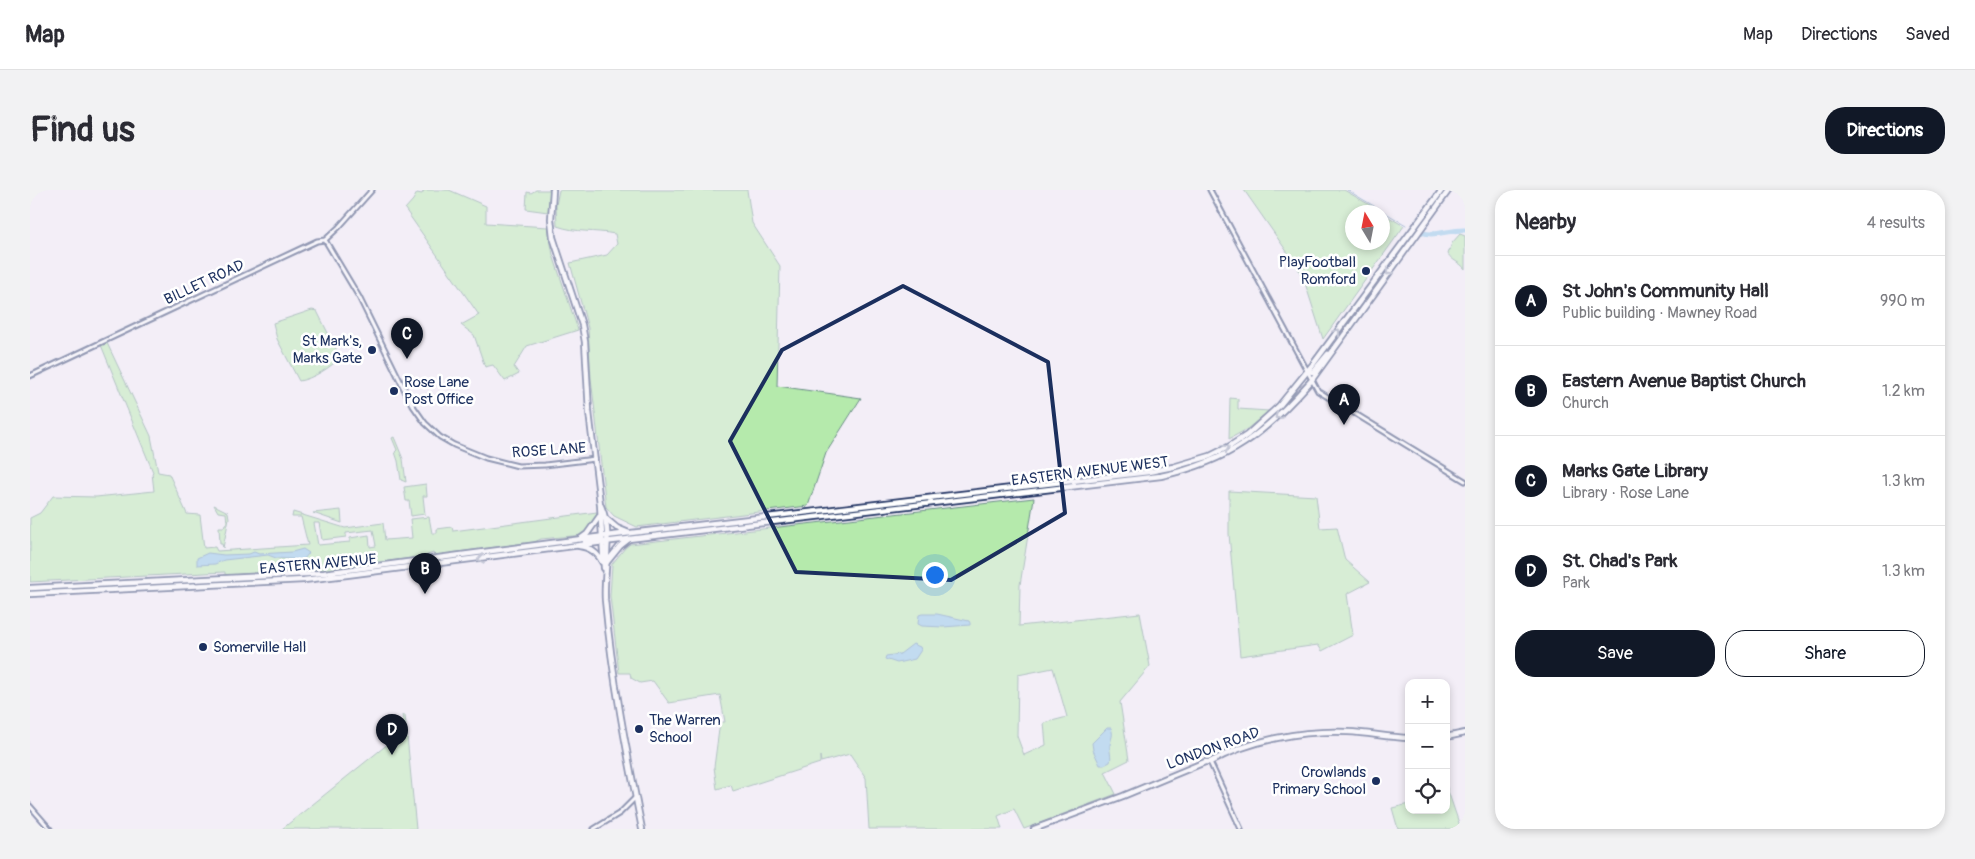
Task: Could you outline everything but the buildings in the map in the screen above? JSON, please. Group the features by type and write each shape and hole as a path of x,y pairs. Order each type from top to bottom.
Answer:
{"main road":[{"path":"553,190 551,219 553,237 582,326 589,412 605,539 606,601 613,666 642,829"},
{"name":"EASTERN AVENUE WEST","path":"605,539 614,535 1148,472 1210,456 1247,435 1279,406 1308,371 1442,190"},
{"name":"EASTERN AVENUE WEST","path":"605,539 630,539 675,534 1160,476 1176,473 1216,459 1235,450 1286,409 1311,381 1449,190"},
{"path":"1308,371 1313,372 1330,350 1335,348"},
{"path":"602,513 617,528 625,532 634,533"},
{"path":"579,539 589,532 602,513"},
{"path":"499,550 675,534"},
{"name":"EASTERN AVENUE","path":"30,588 324,572 579,539 605,539"},
{"name":"EASTERN AVENUE","path":"30,594 304,580 577,546 596,543 605,539"},
{"path":"605,564 620,546 630,539"},
{"path":"577,546 587,548 595,553 605,564"},
{"name":"LONDON ROAD","path":"1034,829 1123,796 1205,762 1210,762 1220,756 1263,742 1299,734 1349,732 1405,738"},
{"path":"1450,736 1465,733"}],"street":[{"name":"BILLET ROAD","path":"30,376 318,241 325,240 372,190"},
{"path":"1210,190 1319,393 1465,481"},
{"name":"ROSE LANE","path":"325,240 358,297 411,403 425,423 440,436 479,456 512,466 539,466 595,459"},
{"path":"1210,762 1241,829"},
{"path":"594,829 620,813 636,798"},
{"path":"30,806 50,829"}],"highlighted area":[{"path":"903,286 1048,362 1065,513 951,580 796,572 730,441 782,350"}],"green space":[{"path":"424,190 449,190 486,206 486,223 548,227 553,255 578,330 527,346 514,367 519,374 505,381 493,365 485,367 474,335 461,325 479,315 405,209 417,193 422,194"},
{"path":"536,190 550,190 548,212 526,209 527,192 531,193"},
{"path":"559,190 747,190 752,223 780,266 777,386 861,398 826,453 808,506 637,527 614,516 606,507 591,378 588,328 570,263 607,255 617,244 615,234 572,230 557,226 556,205"},
{"path":"1244,190 1344,190 1370,205 1345,205 1345,250 1387,250 1323,339 1304,280 1297,266"},
{"path":"1390,218 1404,226 1390,246"},
{"path":"1460,234 1465,236 1465,269 1448,254 1452,243"},
{"path":"312,310 317,311 340,357 321,372 299,381 277,339 273,323"},
{"path":"107,343 151,436 158,472 169,474 187,514 200,515 204,548 215,547 217,551 308,545 301,517 292,517 293,512 345,528 383,523 385,540 412,538 410,519 429,517 432,533 437,533 437,529 452,527 453,531 597,512 596,520 583,535 541,539 534,542 434,555 433,553 427,556 329,569 225,575 225,572 30,582 30,518 40,513 53,496 96,497 154,491 153,472 101,345","holes":["314,523 319,523 322,540 346,537 346,533 373,530 376,546 370,547 369,535 350,538 350,542 318,545"]},
{"path":"1230,398 1238,399 1238,409 1269,411 1247,429 1229,439"},
{"path":"394,437 403,459 406,482 401,480 395,452 397,450 392,438"},
{"path":"426,484 427,496 423,496 425,514 411,516 409,501 406,501 404,487"},
{"path":"1229,491 1316,496 1320,528 1337,527 1345,560 1370,582 1347,594 1353,635 1322,651 1318,645 1240,656 1229,534"},
{"path":"1034,498 1020,585 1019,626 1140,613 1150,666 1120,702 1129,760 1105,772 1116,794 1024,829 1014,809 998,816 1002,829 869,829 866,778 850,754 821,762 820,756 820,763 733,791 731,785 717,789 714,767 720,722 725,722 720,695 669,703 653,681 640,683 631,678 630,673 619,673 610,596 612,564 630,544","holes":["1053,668 1067,717 1044,723 1046,745 1024,755 1017,736 1018,675"]},
{"path":"214,505 228,512 229,518 223,548 222,544 220,544 219,527 224,527 227,523 226,513 218,512"},
{"path":"341,510 342,523 313,513"},
{"path":"402,715 405,715 416,829 282,829 404,731"},
{"path":"1450,797 1461,829 1398,829 1392,808 1405,805 1405,814 1450,814"}],"water":[{"path":"303,549 309,553 303,560 276,558 268,555 224,560 215,564 197,565 197,558 208,553 224,555 254,552 259,554 292,552"},
{"path":"937,614 969,621 970,625 922,626 918,624 919,615"},
{"path":"913,644 920,647 921,650 915,659 897,663 885,659 886,656 900,654"},
{"path":"1107,728 1111,728 1112,733 1111,760 1104,765 1100,765 1092,743"}],"waterway":[{"path":"1347,190 1406,225"},
{"path":"1424,233 1433,234 1465,230"}],"place":[{"name":"PlayFootball Romford","path":"1366,271"},
{"name":"St Mark's, Marks Gate","path":"372,350"},
{"name":"Marks Gate Library","path":"407,359"},
{"name":"Rose Lane Post Office","path":"394,391"},
{"name":"St John's Community Hall","path":"1344,425"},
{"name":"Eastern Avenue Baptist Church","path":"425,594"},
{"name":"Somerville Hall","path":"203,647"},
{"name":"The Warren School","path":"639,729"},
{"name":"St. Chad's Park","path":"392,755"},
{"name":"Crowlands Primary School","path":"1376,781"}]}
